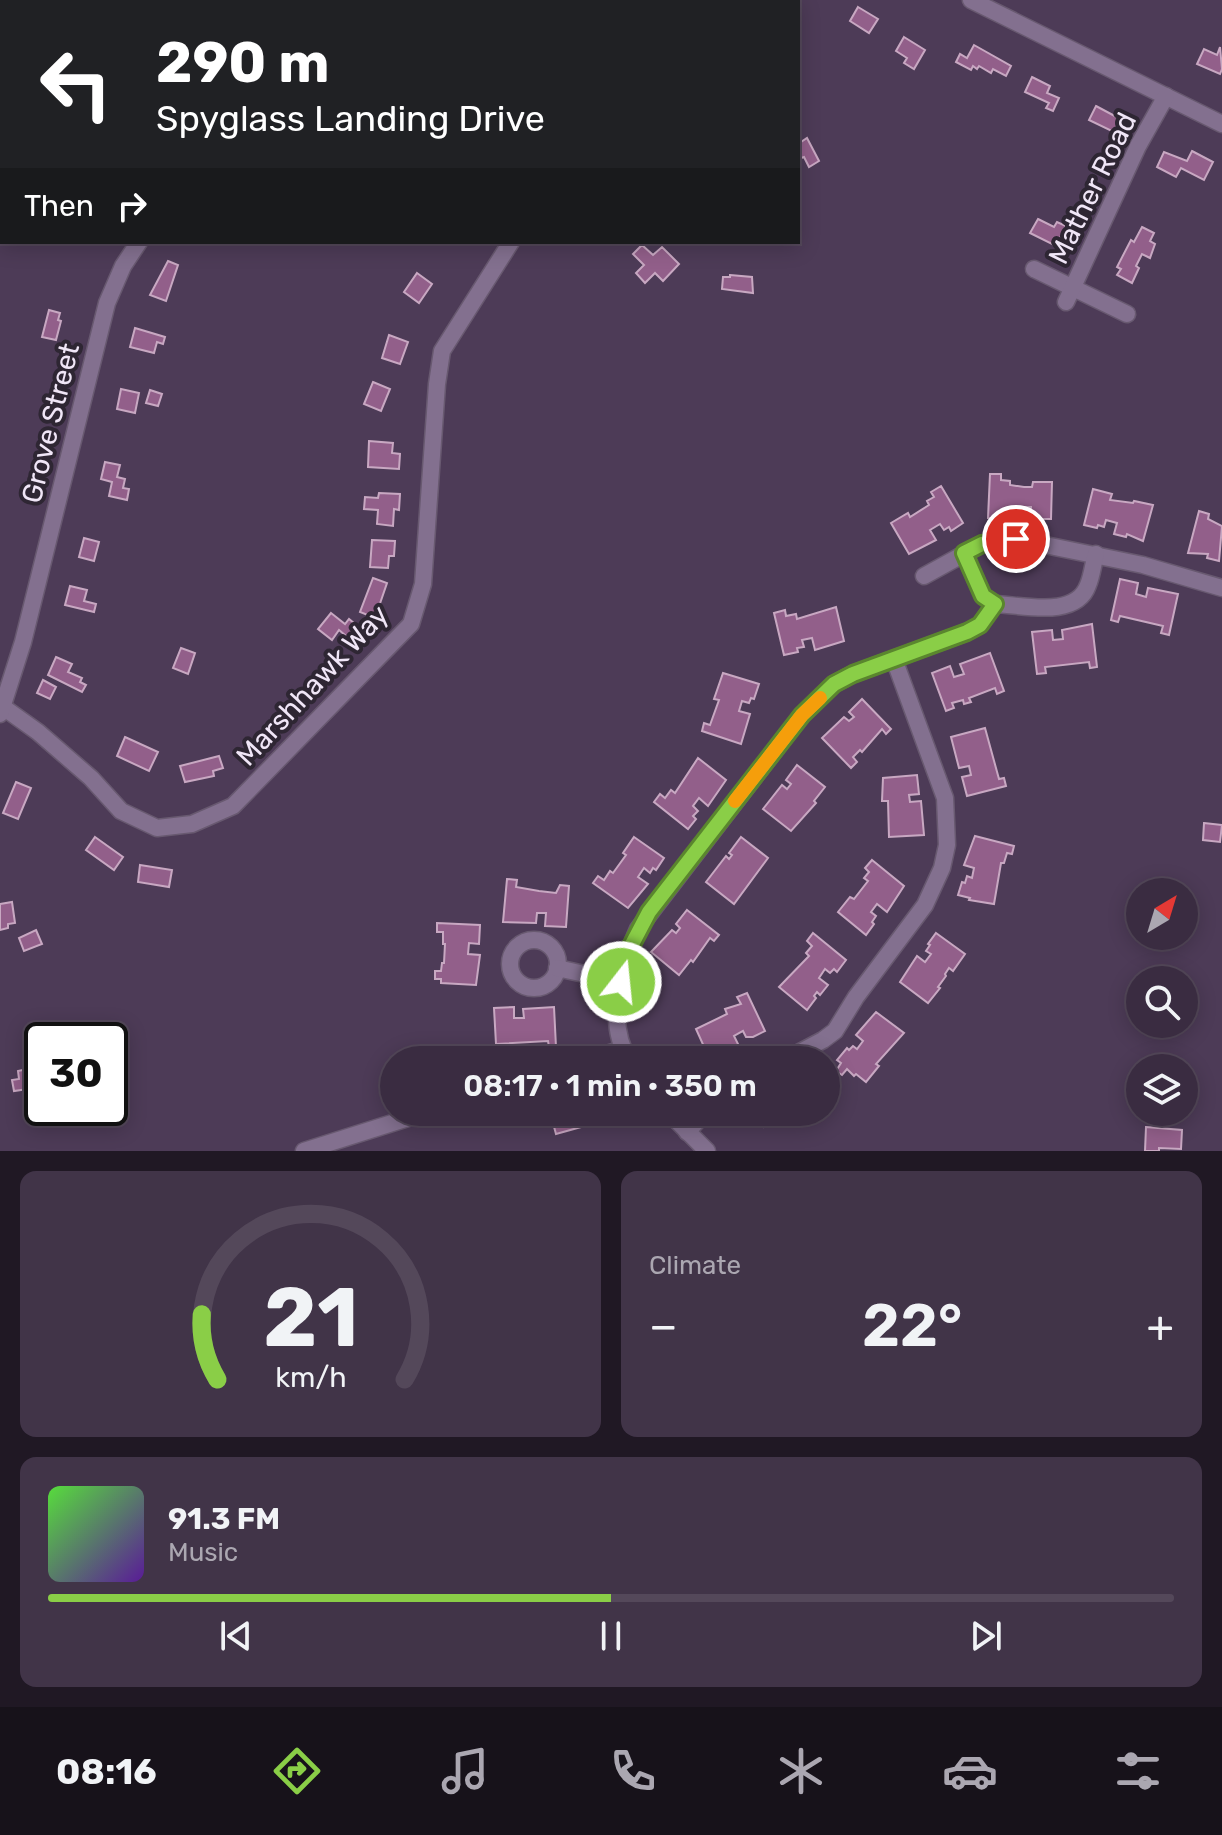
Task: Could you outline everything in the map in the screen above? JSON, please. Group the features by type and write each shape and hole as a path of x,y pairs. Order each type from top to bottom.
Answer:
{"street":[{"path":"971,0 1222,124"},
{"name":"Mather Road","path":"1070,295 1138,146 1166,96"},
{"name":"Grove Street","path":"2,711 27,627 107,303 123,266 138,244"},
{"name":"Marshhawk Way","path":"2,711 38,732 91,778 121,811 157,828 192,824 233,806 411,624 423,584 442,351 510,244"},
{"path":"1034,269 1070,295 1127,314"},
{"path":"924,576 982,544 1016,539 1096,554 1222,588"},
{"path":"964,553 983,596 995,604 1064,607 1075,602 1088,588 1096,554"},
{"path":"624,1046 619,1021 621,982 630,948 649,912 802,715 834,684 967,632 980,625 995,604"},
{"path":"812,1046 835,1031 856,997 925,905 942,868 947,845 945,798 894,659"},
{"path":"557,968 621,982"},
{"path":"304,1151 383,1126"},
{"path":"681,1126 707,1151"},
{"path":"687,1132 693,1126"}],"building":[{"path":"858,7 878,19 869,33 850,21"},
{"path":"904,37 925,50 914,69 904,63 907,58 896,51"},
{"path":"974,45 1011,66 1006,76 979,66 977,69 973,66 971,70 956,62 960,54 967,58"},
{"path":"1220,47 1220,74 1197,64 1204,49 1217,55"},
{"path":"1032,77 1050,86 1047,93 1059,98 1053,111 1046,108 1049,103 1025,92"},
{"path":"1096,106 1126,122 1120,135 1089,120"},
{"path":"807,138 819,161 809,167 804,157 800,158 800,143"},
{"path":"1192,151 1213,162 1204,180 1181,168 1176,177 1157,167 1164,152 1187,161"},
{"path":"1038,219 1054,227 1057,222 1066,226 1056,246 1030,233"},
{"path":"1142,227 1154,233 1150,241 1155,244 1150,258 1142,254 1132,283 1117,275 1121,269 1117,267 1131,240 1134,242"},
{"path":"642,245 653,255 662,247 679,264 663,281 655,273 645,283 636,273 644,265 633,254"},
{"path":"168,261 178,265 166,301 150,295"},
{"path":"417,273 432,284 419,303 404,292"},
{"path":"723,277 752,277 753,293 722,289"},
{"path":"49,310 60,313 56,340 42,337"},
{"path":"135,328 165,337 163,344 157,342 154,353 130,347"},
{"path":"389,335 408,342 400,364 382,358"},
{"path":"373,382 390,389 381,411 364,404"},
{"path":"121,389 139,393 135,413 117,409"},
{"path":"150,390 162,394 158,406 146,403"},
{"path":"369,441 393,443 392,453 400,454 399,469 368,467"},
{"path":"105,462 120,465 117,477 125,479 123,488 129,489 127,500 109,496 112,482 101,479"},
{"path":"990,474 1001,474 1001,480 1024,487 1032,487 1033,482 1052,482 1051,519 1037,519 1037,516 1031,515 1031,507 1021,507 1021,519 1008,519 1008,515 1003,514 1003,518 988,518"},
{"path":"941,486 963,523 951,531 949,527 944,530 940,524 930,530 936,540 909,554 891,523 908,513 910,517 929,505 927,501 934,497 931,492"},
{"path":"1093,489 1112,494 1110,500 1153,505 1143,541 1127,534 1126,537 1114,534 1117,523 1106,520 1104,527 1084,525"},
{"path":"379,493 400,494 399,510 394,509 393,526 377,524 378,510 364,509 365,497 378,498"},
{"path":"1199,511 1209,514 1208,519 1222,526 1219,561 1207,558 1208,554 1188,553"},
{"path":"84,538 99,542 94,561 79,557"},
{"path":"372,540 395,541 394,556 389,556 388,568 370,567"},
{"path":"373,578 387,583 375,618 360,612"},
{"path":"1120,579 1138,583 1136,594 1146,597 1148,588 1178,594 1169,635 1161,633 1163,626 1120,616 1118,622 1111,620"},
{"path":"70,586 87,590 84,601 96,604 94,612 65,605"},
{"path":"836,607 844,641 815,650 812,638 802,640 804,647 797,648 798,652 784,655 774,613 785,610 786,616 796,614 797,619"},
{"path":"331,613 345,624 349,619 361,629 352,641 339,630 332,640 318,629"},
{"path":"1092,624 1097,667 1090,668 1089,662 1045,667 1046,673 1037,674 1032,632 1052,630 1053,640 1063,639 1062,630"},
{"path":"181,648 195,653 188,674 173,668"},
{"path":"990,653 1004,691 997,694 995,688 969,698 971,702 964,704 963,700 952,703 954,708 946,711 932,673 950,666 954,677 964,674 960,664"},
{"path":"56,657 72,664 68,672 82,678 80,682 86,685 82,692 48,675"},
{"path":"723,673 759,684 754,699 751,698 749,703 742,701 739,711 750,714 741,744 702,731 704,723 710,725 719,700 714,699"},
{"path":"43,680 56,687 50,699 37,693"},
{"path":"862,699 891,729 886,734 882,729 862,752 860,750 853,757 857,762 851,768 822,738 844,717 849,721 854,717 849,712"},
{"path":"985,728 999,779 1004,778 1006,786 967,796 962,777 971,775 969,766 959,768 951,737"},
{"path":"125,737 158,752 149,771 117,756"},
{"path":"219,756 223,768 213,771 214,776 185,782 180,766"},
{"path":"698,758 726,780 708,806 699,798 693,806 698,811 693,816 696,819 688,829 654,802 660,794 665,798 671,790 675,793"},
{"path":"797,765 825,787 814,801 816,803 791,831 763,809 782,785 787,789 791,784 786,780"},
{"path":"917,775 919,794 909,795 910,802 921,801 924,835 889,837 888,801 882,801 883,778"},
{"path":"16,782 31,788 18,819 3,813"},
{"path":"1204,823 1222,825 1220,842 1203,840"},
{"path":"975,836 1014,846 1012,854 1007,853 1004,863 1001,863 994,904 958,895 962,882 965,883 967,876 972,878 974,868 964,865"},
{"path":"95,837 123,857 114,870 86,850"},
{"path":"634,837 664,858 650,873 644,868 638,877 648,884 628,908 593,883 598,876 604,880 610,871 613,873"},
{"path":"741,837 768,858 734,904 706,882 726,856 729,859 732,855 729,853"},
{"path":"872,860 904,886 887,912 877,904 871,912 876,916 872,922 874,924 866,935 838,912 850,897 854,899 868,881 864,878 869,872 865,868"},
{"path":"140,865 172,870 169,887 138,882"},
{"path":"507,879 517,880 516,887 556,893 560,885 569,886 566,927 545,926 546,913 537,913 536,923 503,922"},
{"path":"12,902 15,923 0,930 0,904"},
{"path":"687,910 719,935 714,941 710,938 679,975 651,952 672,930 676,933 680,928 676,924"},
{"path":"437,923 480,925 479,944 469,943 468,954 480,955 476,985 441,983 441,979 435,979 435,971 441,971 444,963 445,944 443,932 437,932"},
{"path":"36,930 42,944 24,951 19,938"},
{"path":"813,933 846,960 837,972 834,969 830,973 825,969 819,978 828,985 820,995 817,992 807,1010 779,987 809,956 806,953 812,946 807,941"},
{"path":"936,933 965,954 953,971 949,968 940,988 928,1003 900,982 917,956 925,962 931,954 926,951"},
{"path":"747,993 765,1031 753,1037 746,1037 743,1031 734,1036 739,1046 704,1046 696,1029 727,1014 725,1009 741,1004 737,997"},
{"path":"514,1007 514,1018 524,1018 523,1009 554,1007 556,1046 549,1046 548,1041 496,1044 494,1008"},
{"path":"876,1012 904,1033 876,1064 879,1066 866,1082 847,1069 840,1074 840,1056 847,1048 849,1050 853,1046 857,1049 863,1041 856,1035"},
{"path":"24,1070 24,1090 14,1091 12,1080 19,1079 18,1071"},
{"path":"554,1126 585,1126 556,1134"},
{"path":"1146,1127 1182,1130 1181,1149 1145,1151"}],"slow traffic":[{"path":"735,801 802,715 820,698"}],"route":[{"path":"621,982 630,948 649,912 802,715 834,684 853,674 980,625 995,604 983,596 964,553 982,544 1016,539"}]}
